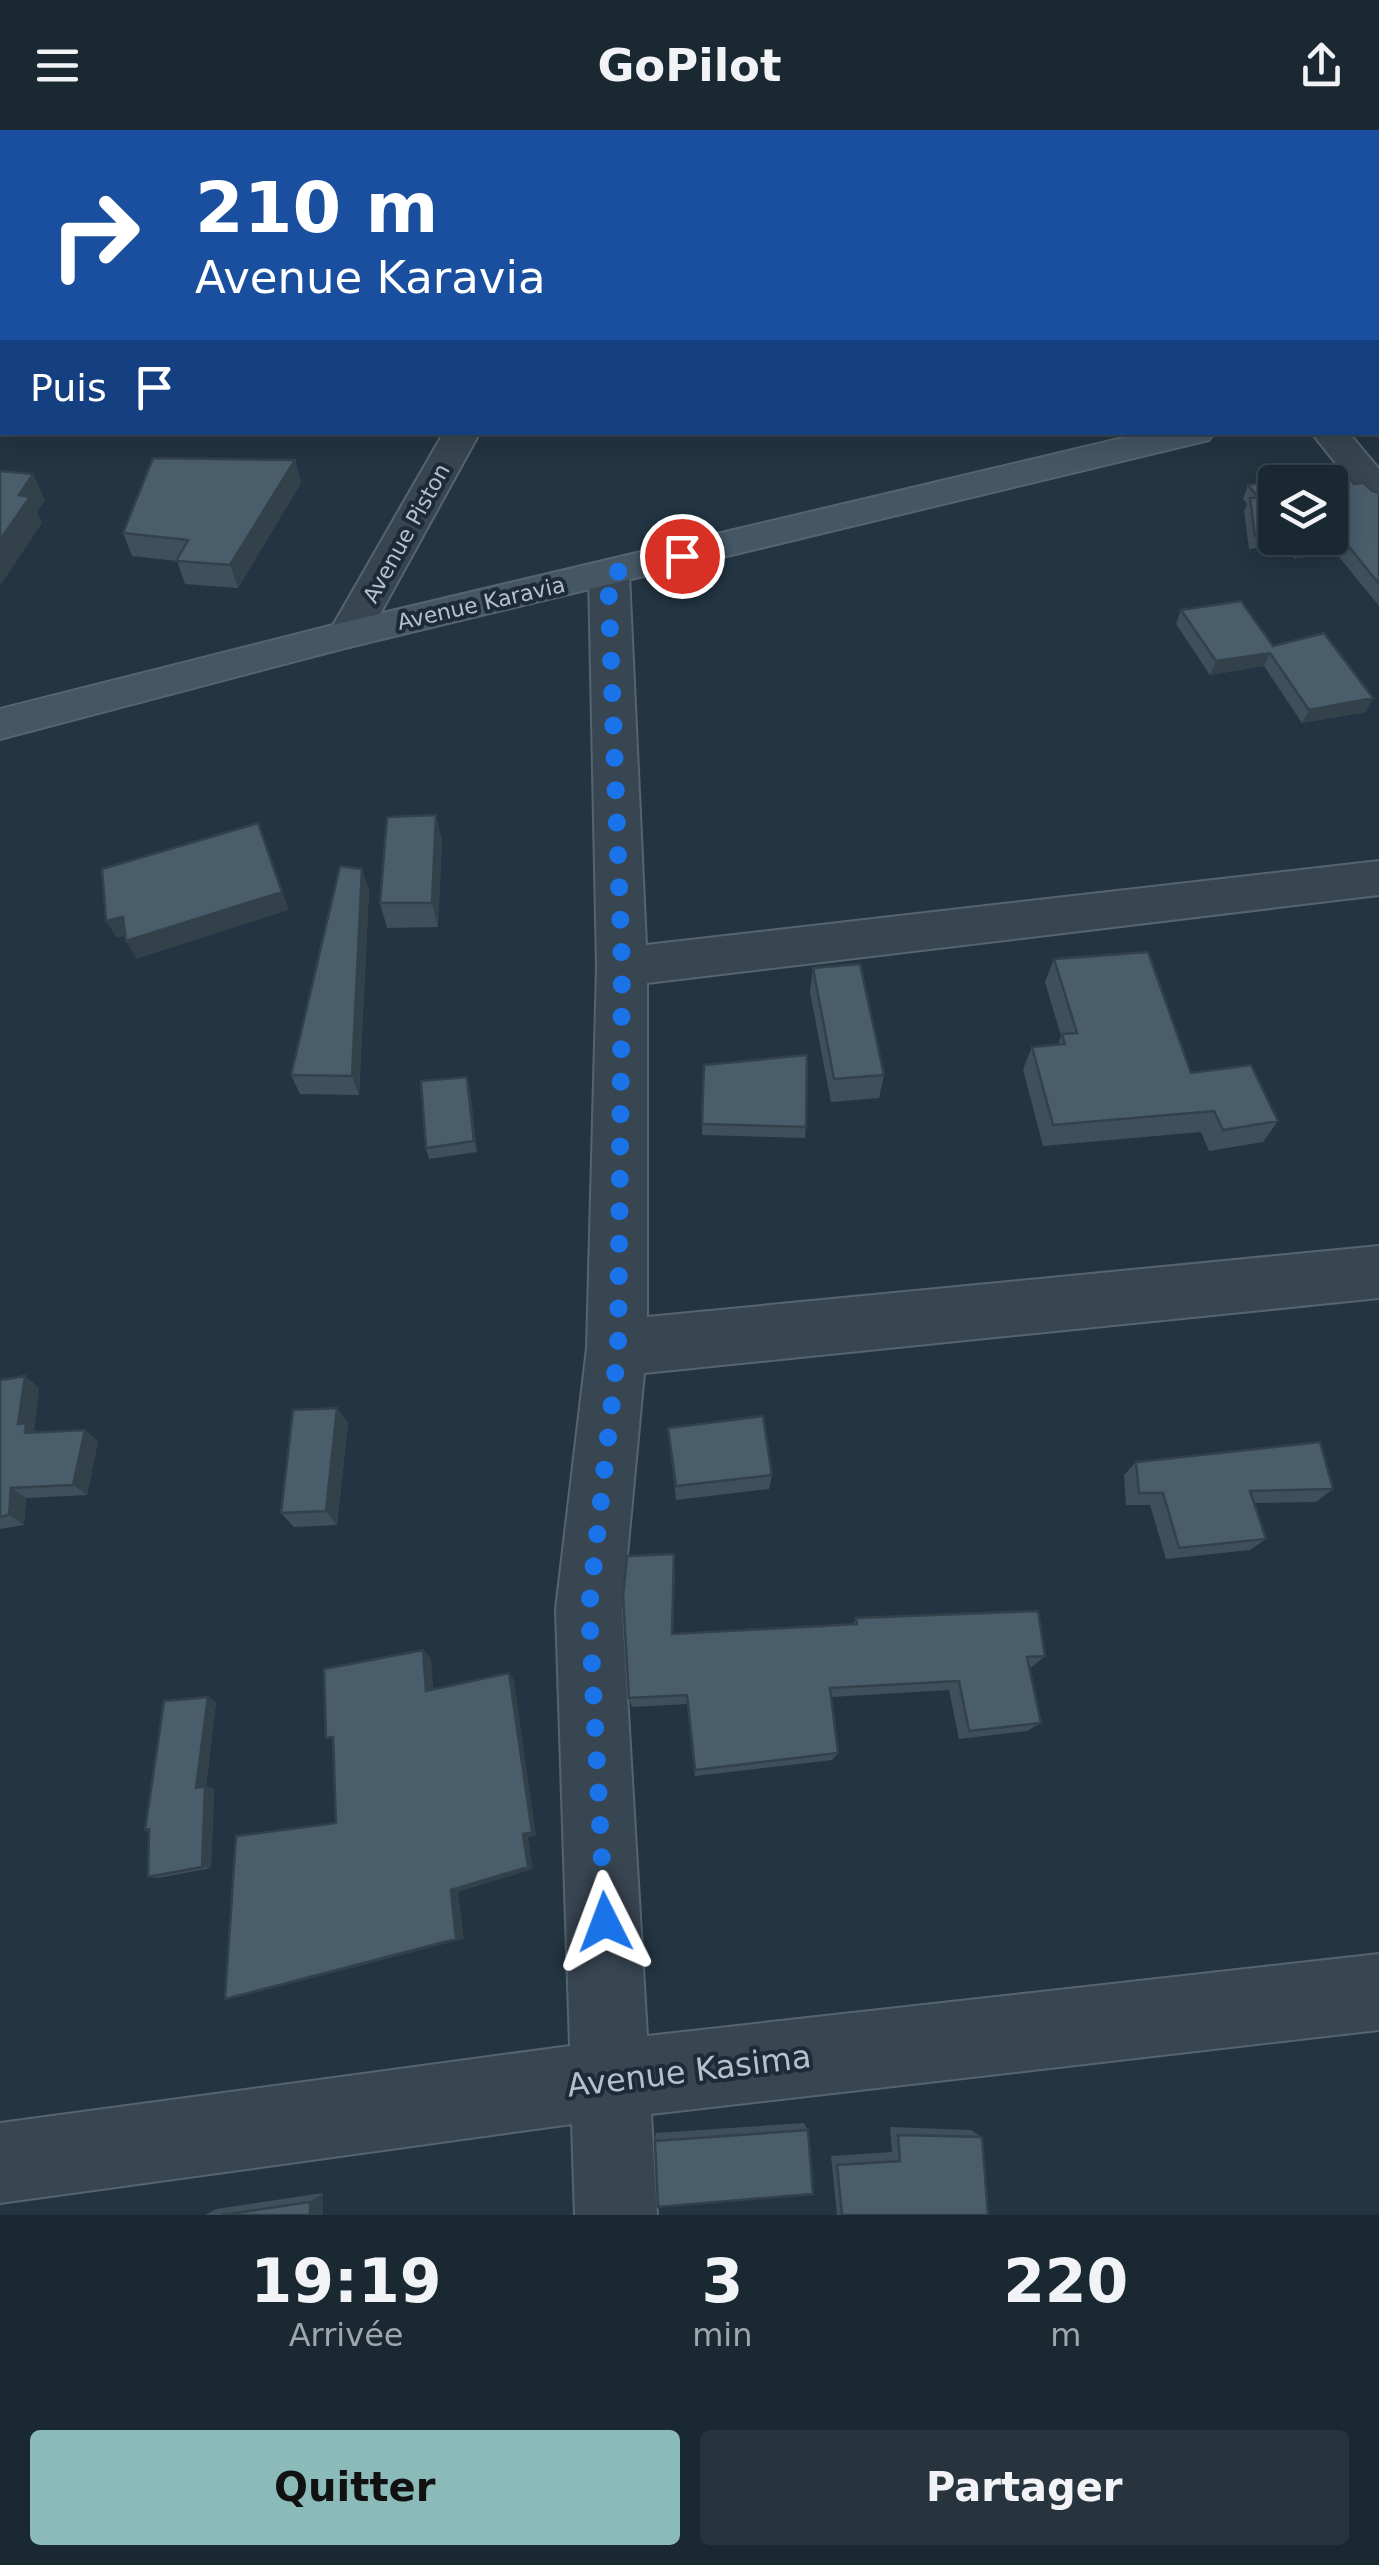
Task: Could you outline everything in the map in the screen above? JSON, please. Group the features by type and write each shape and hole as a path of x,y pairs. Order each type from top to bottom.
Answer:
{"street":[{"name":"Avenue Piston","path":"349,634 460,435"},
{"name":"Avenue Karavia","path":"0,724 349,634 1184,435"},
{"path":"1331,435 1379,493"},
{"path":"608,574 622,967 618,1348 589,1608 616,2215"},
{"path":"622,967 1379,878"},
{"path":"618,1348 1379,1272"},
{"name":"Avenue Kasima","path":"0,2163 612,2078 1379,1992"}],"building":[{"path":"153,458 295,460 230,565 176,561 188,540 123,533"},
{"path":"0,471 33,474 19,495 30,497 0,540"},
{"path":"1348,477 1354,484 1364,483 1379,493 1379,584 1348,545"},
{"path":"1258,483 1258,497 1248,485"},
{"path":"1258,497 1258,536 1255,536 1250,498"},
{"path":"1241,601 1273,646 1324,633 1373,698 1309,710 1270,653 1216,661 1181,610"},
{"path":"436,815 432,903 380,903 387,817"},
{"path":"258,823 282,892 126,941 123,917 106,921 102,869"},
{"path":"340,866 362,869 352,1076 291,1075"},
{"path":"1148,952 1191,1073 1251,1065 1278,1121 1223,1130 1214,1111 1053,1125 1032,1047 1065,1044 1062,1034 1077,1033 1054,959"},
{"path":"860,964 884,1075 834,1079 813,968"},
{"path":"807,1055 806,1127 702,1124 704,1065"},
{"path":"467,1077 474,1141 426,1148 421,1081"},
{"path":"25,1376 18,1424 26,1423 25,1433 85,1430 73,1485 11,1488 9,1515 0,1517 0,1380"},
{"path":"337,1408 326,1511 281,1513 293,1410"},
{"path":"763,1416 772,1475 676,1486 668,1428"},
{"path":"1320,1442 1333,1489 1250,1491 1266,1539 1179,1548 1163,1493 1139,1493 1136,1462"},
{"path":"674,1554 672,1634 857,1624 856,1618 1038,1611 1045,1656 1027,1657 1041,1723 969,1731 959,1681 830,1688 838,1753 695,1770 687,1695 629,1698 623,1597 627,1556"},
{"path":"423,1650 426,1691 509,1673 532,1832 523,1834 528,1867 451,1890 456,1939 225,1999 236,1836 336,1823 333,1737 326,1738 324,1669"},
{"path":"208,1697 196,1788 205,1786 202,1867 148,1877 149,1829 145,1830 164,1701"},
{"path":"808,2130 813,2194 658,2207 655,2141"},
{"path":"898,2135 982,2137 988,2215 842,2215 837,2165 900,2161"},
{"path":"310,2202 310,2215 222,2215"}],"route":[{"path":"605,1922 589,1608 618,1348 622,967 608,574 682,556"}]}
